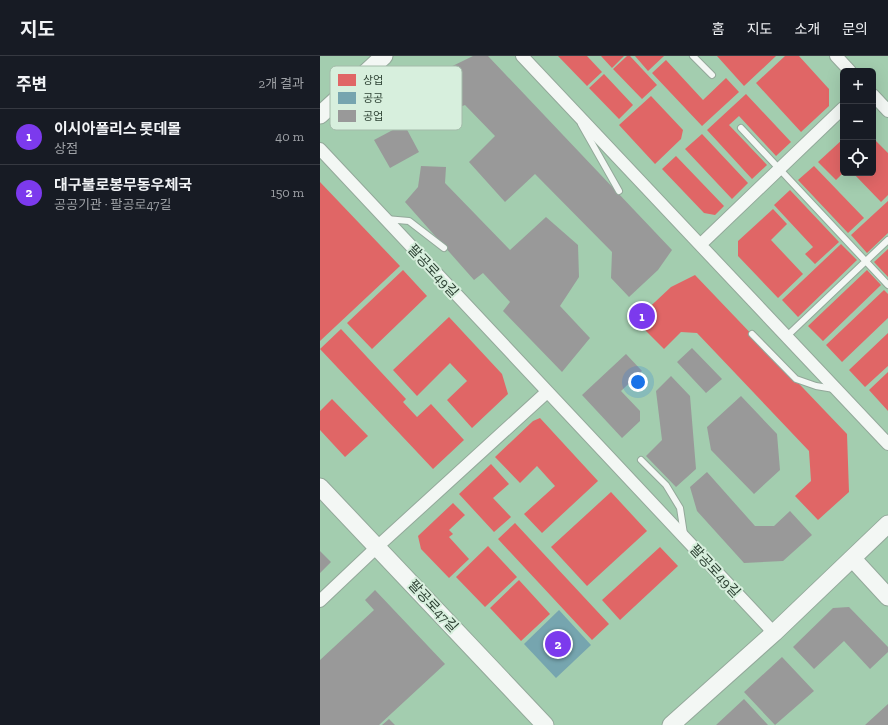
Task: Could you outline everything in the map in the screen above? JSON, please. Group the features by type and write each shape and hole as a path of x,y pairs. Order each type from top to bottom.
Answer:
{"street":[{"path":"373,66 384,56"},
{"path":"522,56 701,244 888,444"},
{"path":"836,56 847,68"},
{"path":"876,98 888,111"},
{"path":"320,115 330,106"},
{"path":"701,244 840,111"},
{"name":"팔공로49길","path":"320,149 774,633"},
{"path":"320,601 547,392"},
{"name":"팔공로47길","path":"320,487 545,725"},
{"path":"671,725 774,633 888,524"},
{"path":"853,559 888,597"}],"lane":[{"path":"693,56 712,75"},
{"path":"572,109 619,191"},
{"path":"740,128 888,285"},
{"path":"385,219 409,222 444,248"},
{"path":"787,336 888,240"},
{"path":"752,334 796,379 816,386 837,390"},
{"path":"641,460 666,485 680,508 685,539"}],"shaded area":[{"path":"320,56 888,56 888,725 320,725"}],"building: 상업":[{"path":"558,56 587,56 602,72 587,86"},
{"path":"601,56 624,56 612,68"},
{"path":"627,56 630,56 657,85 642,99 613,69"},
{"path":"635,56 664,56 648,71"},
{"path":"717,56 776,56 744,86"},
{"path":"785,56 799,56 829,89 829,106 801,132 756,83"},
{"path":"666,60 703,100 726,78 739,92 702,126 652,73"},
{"path":"604,74 633,105 619,119 589,88"},
{"path":"746,94 791,142 776,156 739,116 729,125 767,165 752,179 707,130"},
{"path":"651,96 683,130 681,139 655,164 619,125"},
{"path":"702,134 748,183 732,199 685,149"},
{"path":"876,141 888,153 888,195 881,202 856,176 876,176"},
{"path":"840,142 840,176 836,180 818,162"},
{"path":"676,156 724,206 715,215 704,213 662,169"},
{"path":"814,166 864,218 848,233 798,180"},
{"path":"320,182 400,266 320,341"},
{"path":"790,190 839,242 815,264 805,254 813,247 774,205"},
{"path":"888,201 888,233 867,253 851,235"},
{"path":"773,209 787,224 771,240 803,274 778,298 738,256 738,241"},
{"path":"841,244 857,260 798,317 782,300"},
{"path":"888,249 888,277 874,262"},
{"path":"403,270 427,296 372,349 347,323"},
{"path":"867,270 881,285 823,341 808,326"},
{"path":"695,275 847,434 849,492 818,520 795,496 811,481 809,451 697,333 681,332 664,349 642,327 640,316 671,287"},
{"path":"884,290 888,294 888,318 842,362 826,345"},
{"path":"449,317 502,374 508,394 472,428 447,400 467,381 450,363 417,396 393,370"},
{"path":"341,329 406,399 403,402 417,417 431,404 464,440 433,469 320,349"},
{"path":"888,333 888,366 865,387 849,370"},
{"path":"888,372 888,411 869,390"},
{"path":"332,399 368,436 345,457 320,430 320,411"},
{"path":"540,418 598,481 542,533 524,514 555,486 537,466 520,483 495,457 533,421"},
{"path":"491,464 509,484 493,498 511,517 494,532 459,494"},
{"path":"611,492 647,531 587,586 551,547"},
{"path":"453,503 465,515 449,530 453,534 449,537 469,559 449,578 421,549 418,536"},
{"path":"515,523 609,624 592,640 498,539"},
{"path":"488,546 517,577 485,607 456,577"},
{"path":"660,547 678,566 620,620 602,600"},
{"path":"519,580 550,614 521,641 490,608"}],"building: 공공":[{"path":"559,610 591,645 556,678 524,644"}],"building: 공업":[{"path":"473,56 488,56 672,250 658,270 629,297 611,278 612,252 535,174 505,202 469,162 495,136 465,105 462,106 462,66 453,66"},
{"path":"393,130 407,130 419,152 390,168 374,140"},
{"path":"421,166 446,167 445,183 510,250 546,217 578,245 579,277 560,306 590,338 562,372 503,311 510,302 483,273 474,280 405,202 418,187"},
{"path":"692,348 722,379 706,393 677,362"},
{"path":"626,354 642,371 621,391 640,411 640,421 622,438 582,395"},
{"path":"671,376 690,396 696,469 676,487 646,456 662,440 656,391"},
{"path":"741,396 777,434 780,470 754,494 711,450 707,427"},
{"path":"707,472 755,526 774,526 790,511 812,535 783,561 744,563 697,511 690,487"},
{"path":"320,551 331,562 320,573"},
{"path":"375,590 445,664 379,725 320,725 320,660 374,610 365,600"},
{"path":"849,607 888,647 888,652 870,669 844,641 814,669 793,647 833,608"},
{"path":"782,657 814,691 775,725 744,692"},
{"path":"744,699 768,725 716,725"},
{"path":"888,704 888,725 865,725"},
{"path":"389,719 395,725 382,725"}],"place":[{"name":"이시아폴리스 롯데몰","path":"642,316"},
{"name":"대구불로봉무동우체국","path":"558,644"}]}
